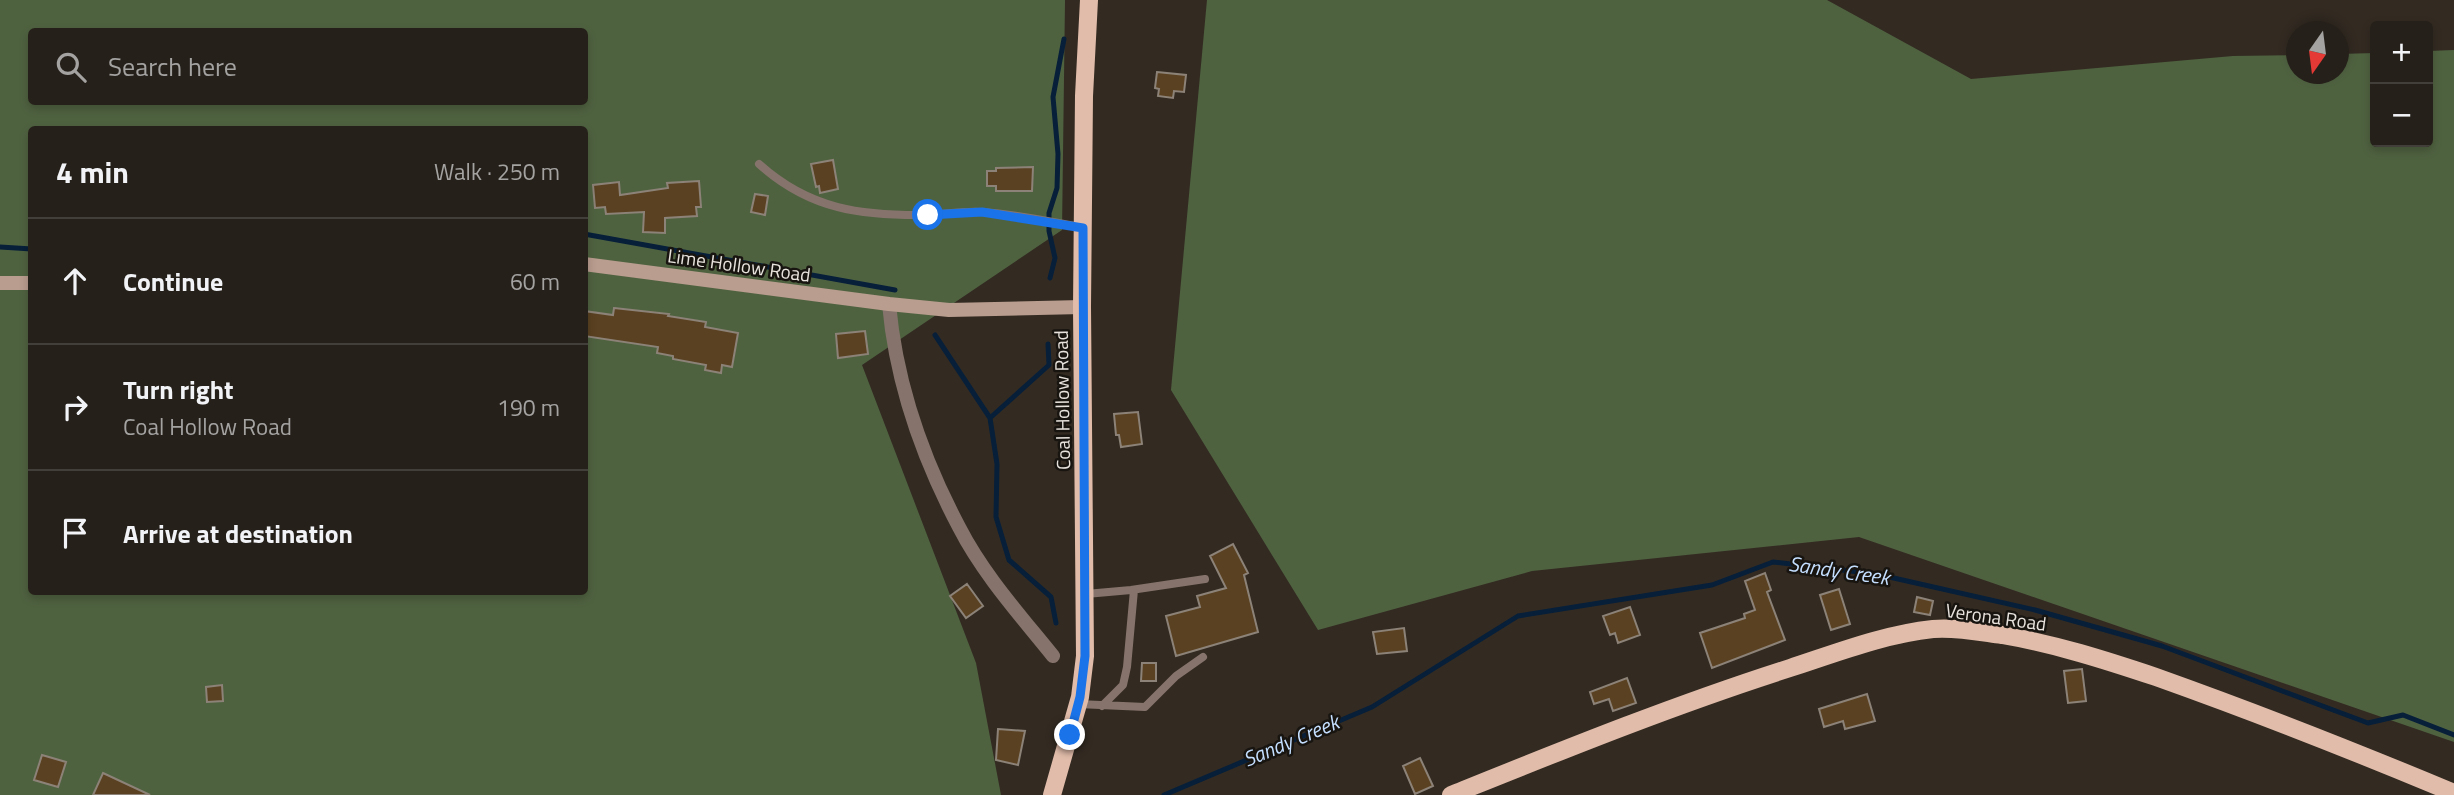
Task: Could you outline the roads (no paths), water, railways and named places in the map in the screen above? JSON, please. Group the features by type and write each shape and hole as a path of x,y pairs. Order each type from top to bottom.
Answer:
{"main road":[{"name":"Coal Hollow Road","path":"1052,795 1078,704 1085,656 1082,307 1084,96 1089,0"},
{"name":"Verona Road","path":"1451,795 1630,723 1758,678 1903,634 1936,629 1980,632 2033,641 2098,657 2201,693 2454,793"}],"street":[{"name":"Lime Hollow Road","path":"588,265 949,310 1082,307"},
{"path":"0,283 28,283"},
{"path":"889,304 900,373 914,428 941,490 959,528 984,567 1053,656"}],"lane":[{"path":"760,164 776,178 815,201 869,213 928,215 982,212 1083,228"},
{"path":"1086,594 1205,579"},
{"path":"1102,706 1123,685 1134,590"},
{"path":"1078,704 1144,707 1176,676 1203,657"}],"waterway":[{"path":"1050,278 1055,258 1049,231 1049,213 1057,188 1058,154 1053,97 1064,39"},
{"path":"588,235 895,290"},
{"path":"0,247 28,249"},
{"path":"935,335 990,418 997,464 996,517 1009,560 1051,597 1056,623"},
{"path":"990,418 1049,365 1048,344"},
{"name":"Sandy Creek","path":"1164,795 1372,707 1518,616 1712,585 1773,562 1876,574 2035,610 2162,646 2368,723 2403,715 2454,735"}]}
